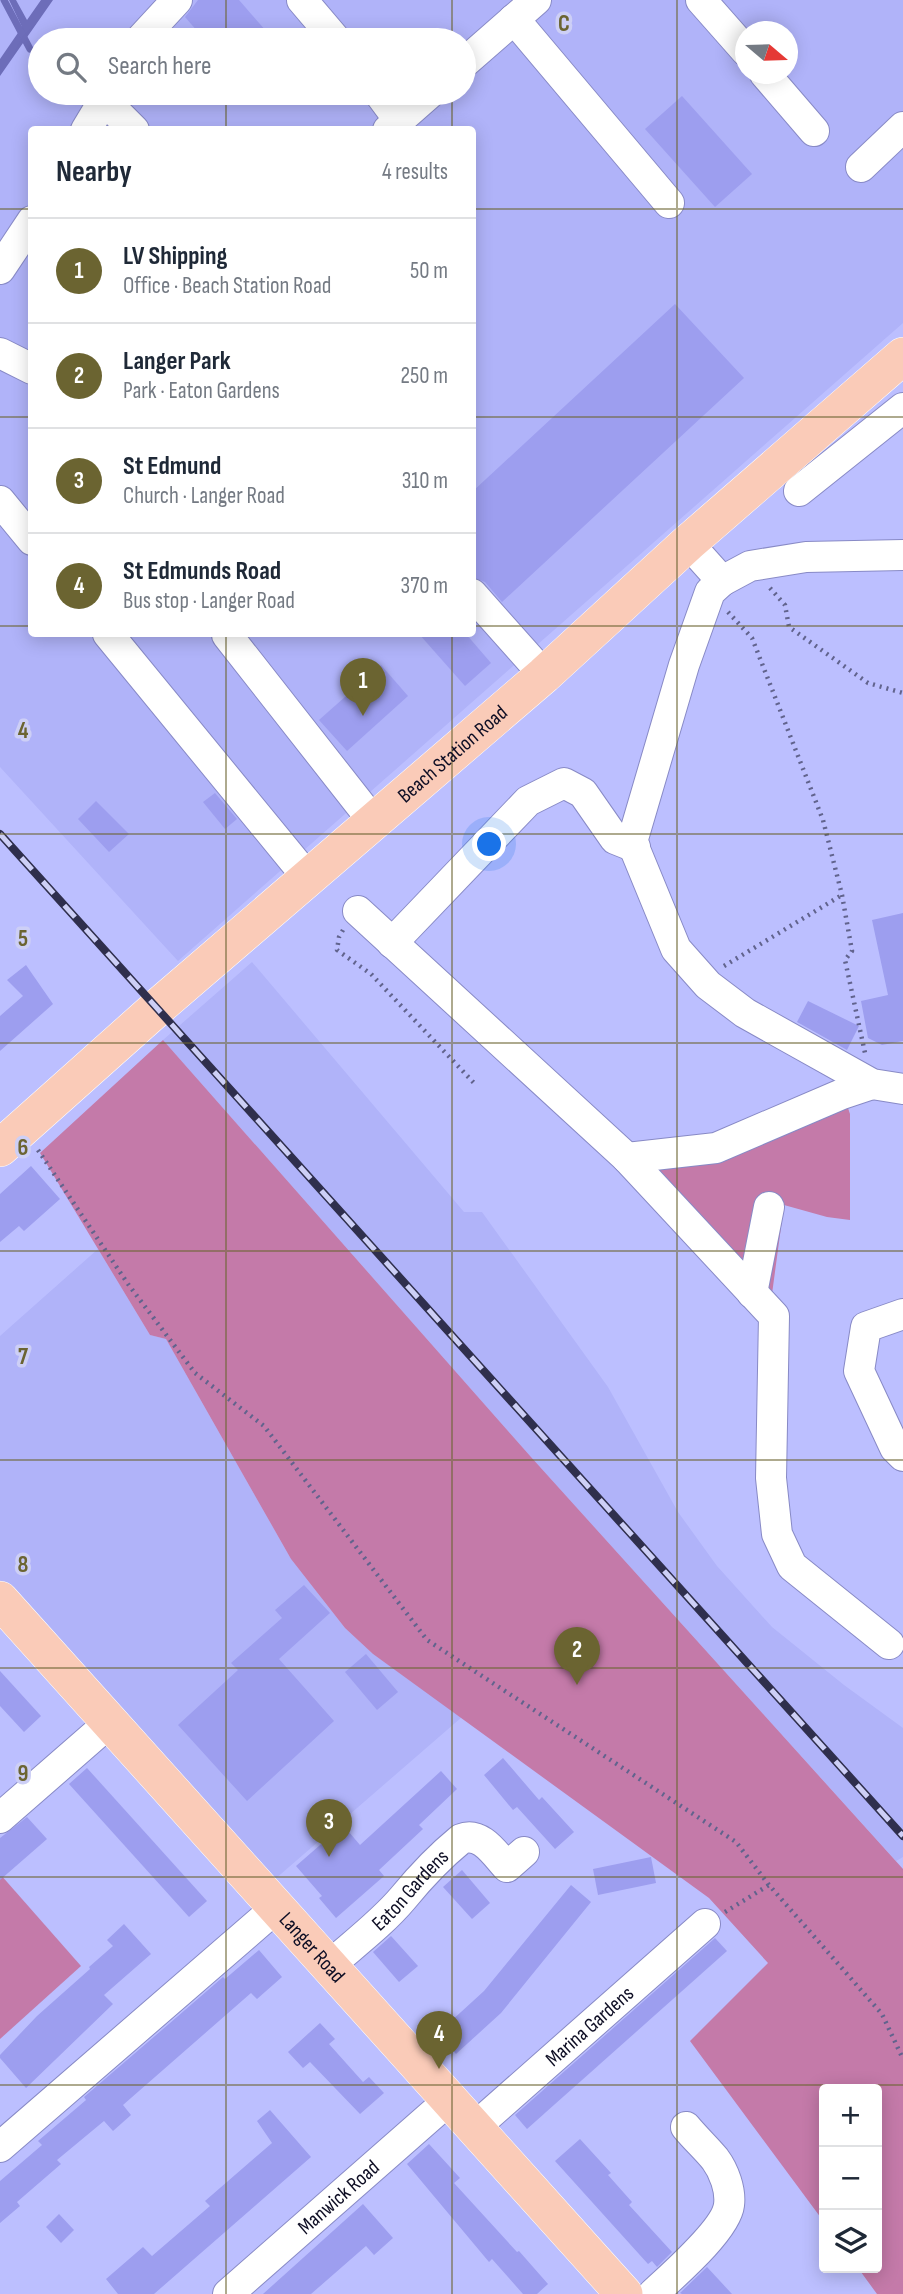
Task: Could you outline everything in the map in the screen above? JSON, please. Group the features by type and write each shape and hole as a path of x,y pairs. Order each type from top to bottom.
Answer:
{"main road":[{"name":"Beach Station Road","path":"11,1137 373,821 544,676 688,543 903,356"},
{"name":"Langer Road","path":"0,1600 330,1965 617,2292"}],"street":[{"path":"151,28 177,0"},
{"path":"302,0 326,28"},
{"path":"701,0 735,39"},
{"path":"476,53 525,10 668,203"},
{"path":"774,84 814,131"},
{"path":"88,126 100,105"},
{"path":"112,105 130,126"},
{"path":"385,105 394,125 416,105"},
{"path":"860,167 903,127"},
{"path":"0,269 28,227"},
{"path":"799,491 889,430 903,408"},
{"path":"0,501 28,535"},
{"path":"688,543 716,587"},
{"path":"903,555 806,557 750,566 716,587 684,665 632,842 676,949 702,978 745,1013 872,1084 903,1089"},
{"path":"476,599 544,676"},
{"path":"110,637 308,878"},
{"path":"230,637 373,821"},
{"path":"392,943 528,801 564,783 583,793 615,839 635,847"},
{"path":"358,911 627,1158 774,1316 771,1478 777,1534 792,1566 889,1644"},
{"path":"627,1158 716,1148 842,1094 872,1084"},
{"path":"752,1293 769,1207"},
{"path":"903,1314 866,1327 859,1371 895,1448 903,1456"},
{"path":"0,1818 110,1722"},
{"name":"Eaton Gardens","path":"330,1965 374,1926 403,1898 414,1882 461,1839 467,1836 478,1839 507,1867 524,1852"},
{"path":"0,2147 276,1908"},
{"name":"Marina Gardens","path":"474,2128 705,1924"},
{"name":"Manwick Road","path":"228,2294 449,2100"},
{"path":"653,2294 699,2250 724,2219 729,2205 727,2184 716,2160 685,2127"}],"path":[{"path":"750,566 785,605 789,627 869,683 903,693"},
{"path":"716,587 752,638 823,820 842,895 852,951 845,960 872,1084"},
{"path":"702,978 842,895"},
{"path":"358,911 339,937 337,950 371,974 474,1083"},
{"path":"11,1137 195,1373 264,1426 427,1640 736,1842 769,1885 882,2014 903,2059"},
{"path":"705,1924 769,1885"}],"shaded area":[{"path":"0,0 903,0 903,323 178,961 0,767"},
{"path":"9,0 16,0 27,20 41,0 53,0 33,28 28,28 28,36 0,76 0,59 22,27"},
{"path":"252,962 464,1212 482,1212 608,1387 678,1512 717,1566 772,1627 903,1728 903,1857 896,1861 531,1457 163,1040"},
{"path":"163,1040 531,1457 903,1869 903,2294 877,2294 862,2273 882,2273 882,2084 819,2084 819,2215 690,2041 768,1963 709,1898 373,1654 345,1628 291,1559 166,1339 150,1335 40,1153"},
{"path":"846,1102 850,1114 850,1220 827,1217 784,1205 772,1294 656,1175 662,1166"},
{"path":"98,1249 150,1335 166,1339 291,1559 345,1628 373,1654 462,1717 274,1880 0,1580 0,1336"},
{"path":"0,1874 81,1966 0,2039"}],"building":[{"path":"198,0 239,0 264,28 195,28 185,17"},
{"path":"682,96 752,174 715,207 645,129"},
{"path":"675,304 744,378 502,602 485,582 476,579 476,488"},
{"path":"422,637 469,637 491,663 465,686"},
{"path":"381,665 408,696 347,751 319,720"},
{"path":"215,793 237,819 225,829 203,802"},
{"path":"96,801 129,834 109,852 78,819"},
{"path":"903,913 903,1041 882,1045 868,1038 861,1001 888,995 872,920"},
{"path":"26,965 53,1004 0,1051 0,1016 23,996 7,980"},
{"path":"808,1001 859,1026 847,1050 797,1022"},
{"path":"31,1166 60,1199 24,1231 19,1226 0,1242 0,1194"},
{"path":"304,1585 330,1613 279,1659 334,1721 247,1801 178,1725 238,1670 231,1663 282,1618 275,1610"},
{"path":"366,1654 398,1692 377,1710 345,1672"},
{"path":"0,1671 41,1716 24,1732 0,1706"},
{"path":"503,1758 539,1800 542,1797 574,1832 555,1849 517,1807 513,1810 484,1775"},
{"path":"87,1768 207,1901 189,1917 69,1784"},
{"path":"441,1771 457,1789 419,1825 423,1829 379,1870 384,1876 336,1918 319,1898 322,1896 296,1866 343,1825 360,1845"},
{"path":"27,1817 47,1839 0,1880 0,1838"},
{"path":"651,1857 656,1883 598,1895 593,1869"},
{"path":"462,1870 490,1903 472,1919 443,1887"},
{"path":"571,1885 591,1902 501,2013 456,2054 438,2033 484,1991"},
{"path":"124,1924 151,1954 104,1995 113,2004 26,2088 0,2055 37,2016 113,1946 107,1940"},
{"path":"391,1936 418,1966 399,1982 373,1952"},
{"path":"715,1938 727,1951 527,2129 515,2115"},
{"path":"259,1950 282,1977 257,1999 251,1993 123,2105 131,2115 113,2131 104,2121 57,2160 61,2164 17,2202 20,2206 0,2223 0,2181 42,2145 38,2141 86,2100 84,2097 223,1977 225,1979"},
{"path":"320,2023 335,2039 329,2044 363,2082 369,2077 384,2093 360,2114 310,2062 303,2068 288,2052"},
{"path":"270,2110 311,2157 154,2294 118,2294 106,2279 143,2247 152,2256 210,2206 205,2201 272,2143 257,2121"},
{"path":"580,2139 611,2173 608,2175 632,2202 629,2205 672,2252 657,2267 652,2261 648,2264 555,2161"},
{"path":"429,2144 460,2178 454,2183 548,2284 537,2294 523,2294 492,2259 489,2262 407,2164"},
{"path":"363,2204 393,2238 374,2255 366,2246 311,2294 263,2294"},
{"path":"59,2214 74,2230 61,2243 46,2227"},
{"path":"707,2267 732,2294 680,2293"}],"waterway":[{"path":"4,0 28,45"}],"railway":[{"path":"0,834 903,1836"}],"place":[{"name":"LV Shipping","path":"363,716"},
{"name":"Langer Park","path":"577,1685"},
{"name":"St Edmund","path":"329,1857"},
{"name":"St Edmunds Road","path":"439,2069"}]}
